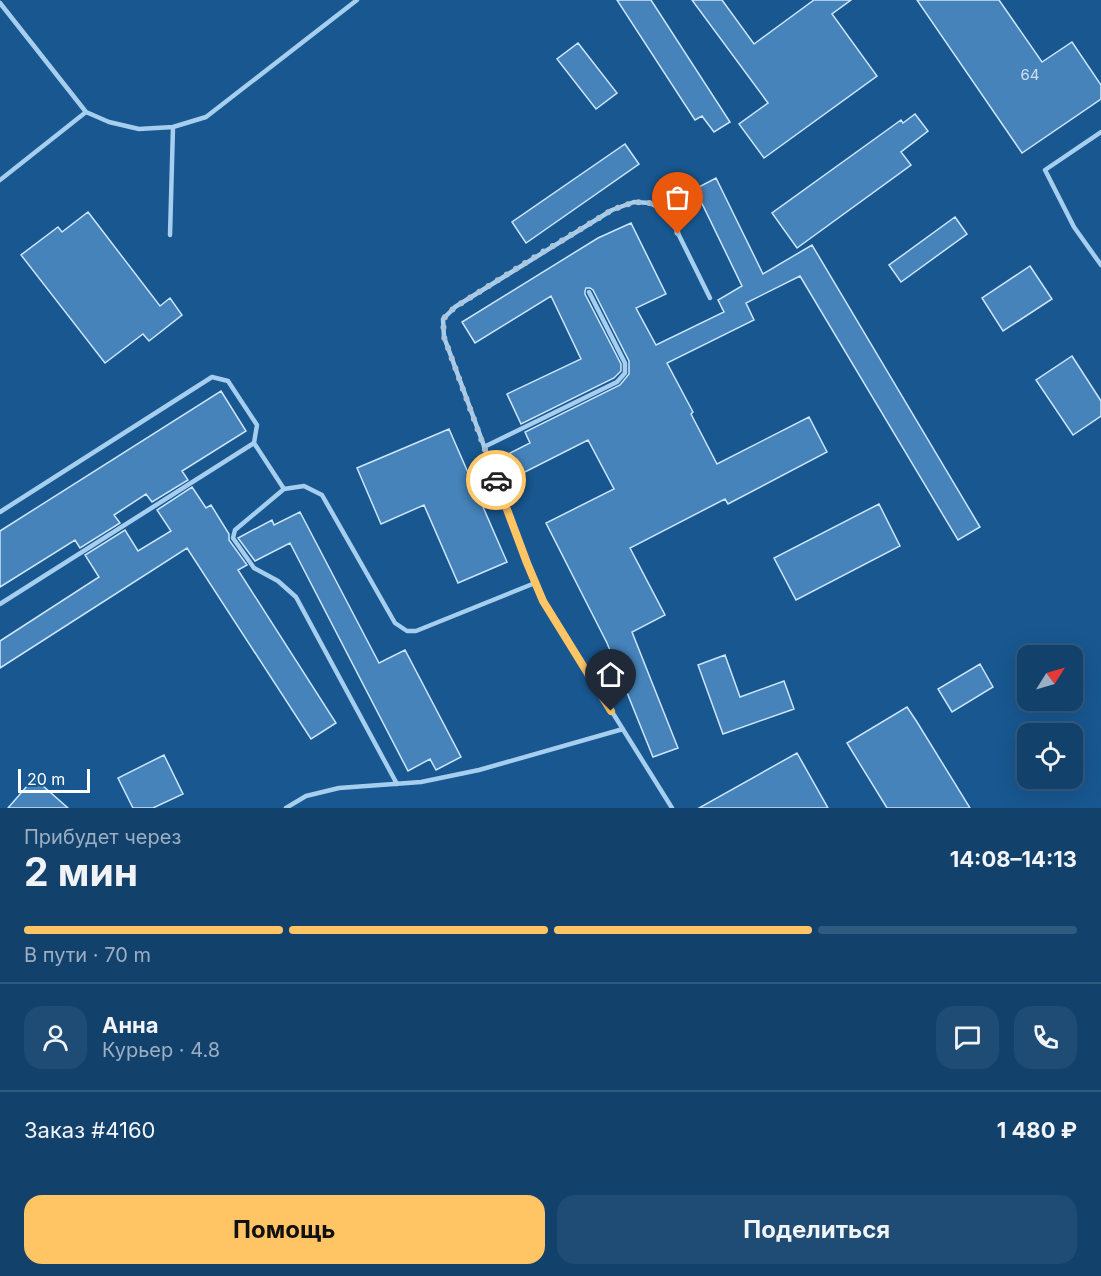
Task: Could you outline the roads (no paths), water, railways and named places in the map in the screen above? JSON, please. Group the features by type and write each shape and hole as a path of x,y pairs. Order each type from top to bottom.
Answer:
{"lane":[{"path":"0,3 87,112 109,122 139,129 173,127 206,117 357,0"},
{"path":"0,180 87,112"},
{"path":"170,235 173,127"},
{"path":"1101,132 1045,170 1074,227 1101,265"},
{"path":"672,808 543,601 444,337 443,319 455,307 612,210 634,202 650,203 668,213 710,298"},
{"path":"484,447 617,382 625,373 625,363 589,292"},
{"path":"0,512 212,377 228,381 251,416 256,425 254,443 284,489"},
{"path":"0,604 254,443"},
{"path":"397,784 296,597 278,580 254,568 233,538 235,530 284,489 304,486 322,495 395,622 407,631 416,631 535,583"},
{"path":"286,808 306,796 339,788 421,782 479,770 622,729"}]}
